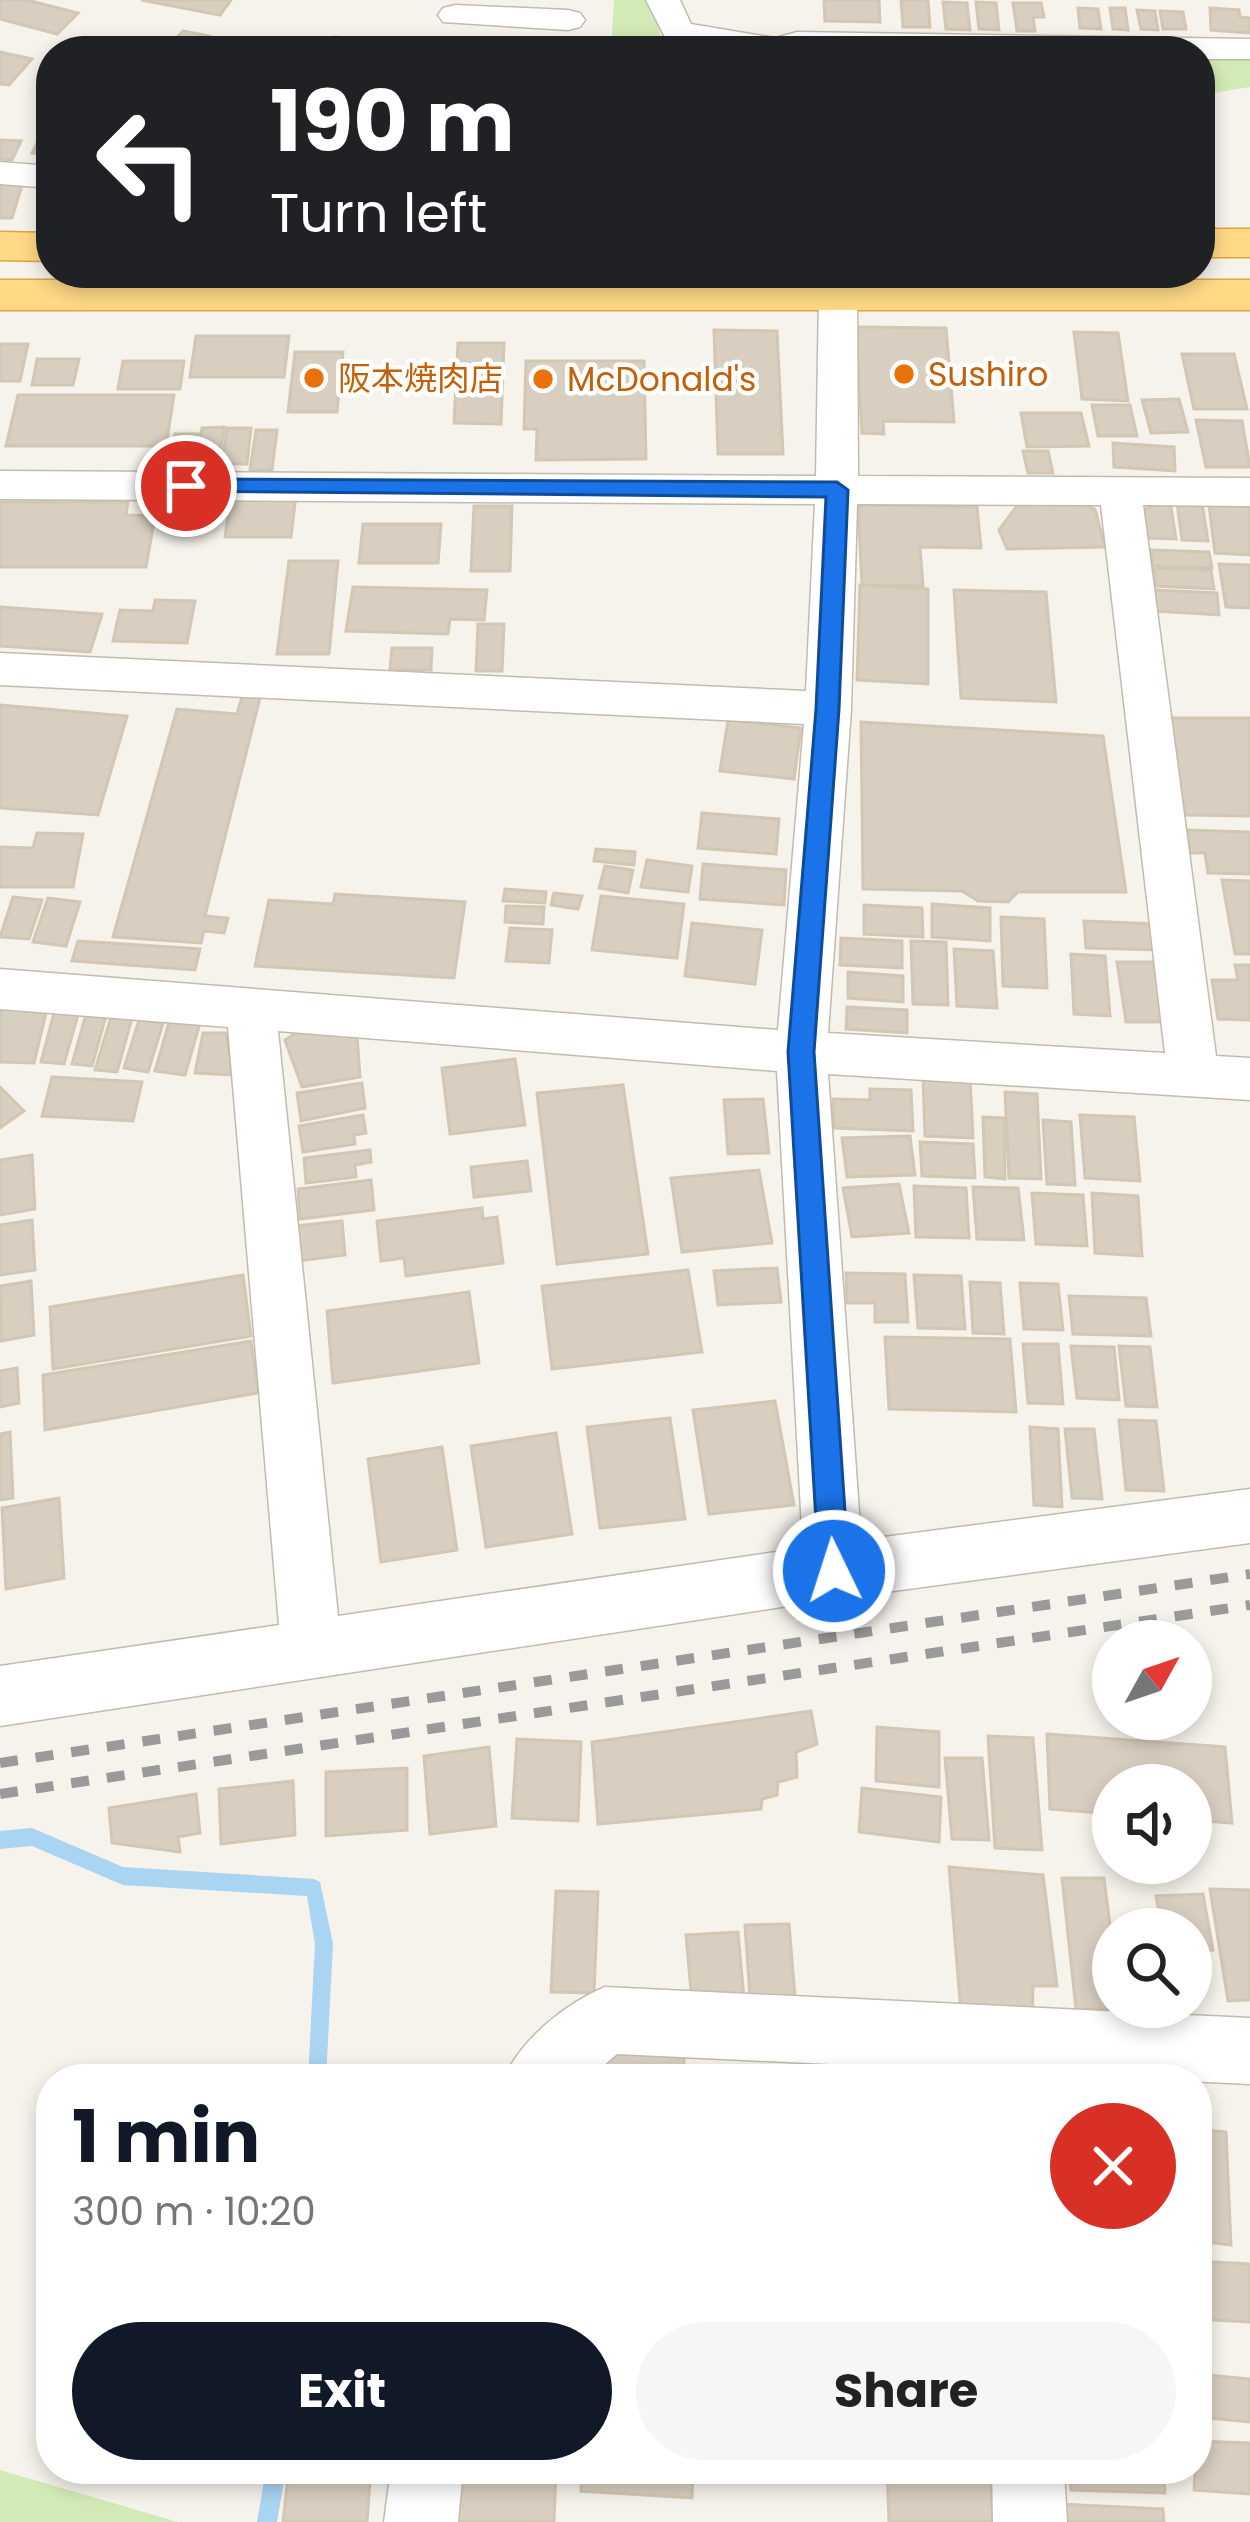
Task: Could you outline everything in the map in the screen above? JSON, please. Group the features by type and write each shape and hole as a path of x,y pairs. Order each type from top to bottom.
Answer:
{"highway":[{"path":"1215,243 1250,243"},
{"path":"0,246 36,247"},
{"path":"0,295 1250,295"}],"street":[{"path":"797,36 799,0"},
{"path":"476,28 568,20"},
{"path":"672,28 712,36"},
{"path":"1036,36 1072,36"},
{"path":"1215,46 1250,49"},
{"path":"0,173 36,176"},
{"path":"834,1571 801,1052 827,709 837,490 838,295"},
{"path":"0,485 1250,492"},
{"path":"1120,492 1193,1076"},
{"path":"0,669 827,709"},
{"path":"0,989 801,1052 1250,1079"},
{"path":"251,1009 311,1650"},
{"path":"0,1696 834,1571 1250,1516"},
{"path":"554,2064 604,2020 1017,2060 1250,2051"},
{"path":"421,2522 425,2484"},
{"path":"1029,2484 1030,2522"}],"green space":[{"path":"614,0 650,0 661,36 612,36"},
{"path":"1215,57 1250,58 1250,87 1215,93"},
{"path":"0,2470 178,2522 0,2522"}],"building":[{"path":"0,0 27,0 78,13 57,34 0,19"},
{"path":"141,0 231,0 220,15"},
{"path":"824,0 879,0 880,22 825,21"},
{"path":"901,0 928,0 930,27 903,27"},
{"path":"943,2 967,3 970,30 946,29"},
{"path":"976,2 996,3 999,30 979,29"},
{"path":"1013,3 1041,3 1044,17 1033,17 1035,31 1017,31"},
{"path":"1078,8 1098,9 1101,29 1080,28"},
{"path":"1110,8 1125,8 1128,30 1113,29"},
{"path":"1210,8 1239,10 1240,17 1250,18 1250,33 1211,30"},
{"path":"1137,10 1155,11 1158,30 1141,29"},
{"path":"1160,11 1183,12 1186,29 1163,29"},
{"path":"0,52 32,59 9,85 0,84"},
{"path":"0,140 21,141 12,160 0,159"},
{"path":"0,180 23,182 12,218 0,218"},
{"name":"Sushiro","path":"856,327 946,328 954,422 883,421 884,434 862,433"},
{"path":"714,330 777,331 783,454 718,454"},
{"path":"1074,332 1118,333 1128,401 1082,399"},
{"path":"196,336 289,336 284,377 190,377"},
{"path":"458,343 504,343 501,424 454,423"},
{"path":"0,344 28,344 20,381 0,381"},
{"path":"295,352 343,352 337,412 288,412"},
{"path":"1182,354 1234,354 1247,409 1194,409"},
{"path":"37,359 79,359 73,385 32,385"},
{"path":"123,361 184,361 180,389 118,389"},
{"path":"526,361 644,361 646,459 536,460 537,429 524,429"},
{"path":"18,395 174,395 166,446 6,446"},
{"path":"1179,399 1188,432 1151,433 1142,400"},
{"path":"1092,405 1130,405 1137,436 1098,436"},
{"path":"1021,413 1081,413 1089,446 1027,447"},
{"path":"1196,420 1242,421 1250,467 1206,467"},
{"path":"224,427 218,467 196,467 202,428"},
{"path":"227,428 251,428 247,464 222,464"},
{"path":"256,430 277,430 272,470 250,470"},
{"path":"175,434 198,434 193,468 169,468"},
{"path":"1113,443 1174,447 1175,471 1114,467"},
{"path":"1023,451 1048,451 1053,473 1028,473"},
{"path":"231,495 296,495 291,537 225,537"},
{"path":"1170,501 1176,539 1145,538 1141,513 1156,502"},
{"path":"0,502 128,502 126,515 155,516 146,567 0,567"},
{"path":"1077,502 1095,509 1105,547 1007,549 999,530 1019,503"},
{"path":"1177,503 1202,503 1208,541 1182,540"},
{"path":"858,505 977,507 981,548 920,547 923,586 862,585"},
{"path":"1209,505 1250,507 1250,555 1215,553"},
{"path":"474,506 512,506 510,571 471,571"},
{"path":"363,524 441,524 438,563 359,563"},
{"path":"1151,550 1209,552 1212,568 1153,566"},
{"path":"289,561 338,561 329,654 277,654"},
{"path":"1219,564 1250,565 1250,608 1226,607"},
{"path":"1154,568 1211,570 1214,589 1156,586"},
{"path":"860,585 928,589 928,684 857,680"},
{"path":"353,587 487,590 484,620 450,619 448,634 346,631"},
{"path":"954,590 1046,592 1056,702 961,698"},
{"path":"1155,590 1217,593 1219,615 1156,611"},
{"path":"155,600 195,601 187,643 113,641 120,610 153,611"},
{"path":"0,607 102,614 90,652 0,646"},
{"path":"478,624 504,624 502,671 476,671"},
{"path":"392,648 432,648 431,670 390,670"},
{"path":"243,693 261,694 205,916 228,918 224,933 204,931 201,943 113,937 177,709 237,714"},
{"path":"0,705 127,716 98,815 0,808"},
{"path":"1168,718 1250,718 1250,816 1185,815"},
{"path":"728,720 801,728 794,779 720,771"},
{"path":"861,722 1103,736 1126,892 1018,892 1008,902 978,901 962,891 863,889"},
{"path":"702,813 779,819 776,854 698,848"},
{"path":"1187,830 1250,832 1250,874 1208,873 1205,853 1190,853"},
{"path":"37,833 83,834 73,887 0,887 0,847 33,848"},
{"path":"596,849 635,852 634,865 594,861"},
{"path":"647,860 692,866 688,892 641,887"},
{"path":"703,864 786,870 784,905 700,899"},
{"path":"605,866 633,870 628,893 599,888"},
{"path":"1222,880 1250,881 1250,954 1235,954"},
{"path":"505,889 546,892 545,903 503,901"},
{"path":"554,893 582,896 578,909 551,905"},
{"path":"335,894 465,902 454,978 255,966 269,900 333,904"},
{"path":"601,896 684,904 677,958 592,950"},
{"path":"13,897 42,900 29,939 0,937"},
{"path":"48,898 80,902 66,946 33,942"},
{"path":"932,904 990,908 990,941 932,937"},
{"path":"864,905 922,908 923,937 864,934"},
{"path":"506,906 544,907 543,924 505,922"},
{"path":"1001,917 1044,919 1047,988 1003,986"},
{"path":"1084,921 1157,924 1160,950 1086,948"},
{"path":"692,923 762,930 755,984 685,976"},
{"path":"510,928 552,930 549,963 506,961"},
{"path":"841,938 902,941 902,968 840,965"},
{"path":"78,941 200,949 195,970 72,961"},
{"path":"911,941 946,942 948,1005 913,1004"},
{"path":"954,949 993,951 997,1008 957,1006"},
{"path":"1071,954 1105,956 1110,1016 1074,1014"},
{"path":"1117,962 1153,962 1164,1022 1126,1022"},
{"path":"1235,965 1250,965 1250,1020 1218,1019 1212,980 1238,980"},
{"path":"848,972 903,976 903,1002 848,998"},
{"path":"0,1007 47,1009 34,1063 0,1062"},
{"path":"847,1007 907,1010 907,1033 846,1029"},
{"path":"55,1009 79,1011 64,1064 41,1062"},
{"path":"86,1014 106,1016 92,1066 72,1064"},
{"path":"111,1017 132,1018 117,1072 95,1070"},
{"path":"170,1019 200,1023 185,1075 155,1071"},
{"path":"139,1020 163,1023 148,1072 124,1068"},
{"path":"297,1032 357,1036 360,1077 302,1087 285,1040"},
{"path":"203,1033 226,1033 232,1075 195,1073"},
{"path":"515,1059 525,1125 450,1134 442,1068"},
{"path":"923,1076 970,1078 973,1138 925,1136"},
{"path":"52,1077 142,1082 133,1121 42,1116"},
{"path":"362,1083 365,1108 301,1121 297,1093"},
{"path":"623,1085 648,1254 557,1264 537,1093"},
{"path":"0,1087 24,1111 0,1128"},
{"path":"870,1089 911,1090 913,1131 834,1128 833,1099 870,1100"},
{"path":"1005,1092 1037,1094 1041,1179 1009,1178"},
{"path":"763,1099 769,1153 728,1154 724,1100"},
{"path":"363,1115 366,1133 354,1135 355,1144 303,1152 299,1126"},
{"path":"1080,1115 1134,1117 1140,1181 1085,1178"},
{"path":"983,1117 1004,1118 1005,1179 985,1177"},
{"path":"1043,1120 1071,1122 1075,1185 1047,1184"},
{"path":"910,1136 915,1175 847,1177 842,1138"},
{"path":"920,1142 973,1144 975,1178 922,1176"},
{"path":"370,1150 371,1162 355,1165 356,1177 306,1183 304,1158"},
{"path":"32,1155 35,1209 0,1215 0,1160"},
{"path":"527,1161 531,1191 474,1197 471,1167"},
{"path":"759,1170 772,1243 682,1252 671,1178"},
{"path":"371,1180 374,1210 300,1219 298,1189"},
{"path":"899,1184 909,1233 852,1237 843,1188"},
{"path":"914,1186 966,1188 969,1238 916,1237"},
{"path":"973,1187 1018,1188 1024,1240 977,1239"},
{"path":"1032,1193 1083,1195 1087,1246 1036,1244"},
{"path":"1092,1193 1138,1196 1142,1256 1095,1253"},
{"path":"482,1208 483,1219 497,1217 503,1263 406,1276 404,1258 381,1261 377,1221"},
{"path":"32,1220 35,1270 0,1275 0,1225"},
{"path":"342,1221 345,1255 298,1261 295,1226"},
{"path":"777,1268 781,1302 718,1305 714,1271"},
{"path":"688,1270 702,1352 552,1369 542,1286"},
{"path":"846,1273 905,1274 908,1322 875,1322 875,1303 847,1303"},
{"path":"243,1275 251,1336 53,1369 50,1307"},
{"path":"914,1275 961,1276 965,1329 918,1328"},
{"path":"31,1281 34,1335 1,1341 0,1286"},
{"path":"970,1282 1000,1283 1004,1334 973,1333"},
{"path":"1020,1283 1058,1284 1063,1330 1024,1329"},
{"path":"469,1292 479,1363 333,1383 327,1311"},
{"path":"1069,1296 1146,1298 1151,1336 1073,1334"},
{"path":"885,1337 1010,1339 1016,1412 889,1409"},
{"path":"251,1341 258,1393 45,1430 43,1375"},
{"path":"1023,1344 1058,1344 1063,1404 1028,1403"},
{"path":"1071,1346 1114,1347 1119,1400 1077,1398"},
{"path":"1119,1346 1150,1347 1157,1407 1126,1406"},
{"path":"17,1368 19,1403 0,1407 0,1371"},
{"path":"775,1401 794,1505 709,1514 693,1410"},
{"path":"670,1418 685,1519 600,1528 587,1427"},
{"path":"1119,1420 1156,1421 1164,1491 1126,1490"},
{"path":"1030,1427 1058,1429 1062,1507 1034,1505"},
{"path":"1065,1429 1094,1429 1102,1499 1072,1498"},
{"path":"10,1432 13,1498 0,1500 0,1434"},
{"path":"556,1433 572,1534 486,1547 471,1446"},
{"path":"442,1447 457,1550 381,1562 368,1459"},
{"path":"59,1498 64,1578 6,1589 2,1508"},
{"path":"811,1711 817,1744 796,1752 797,1777 778,1782 777,1795 762,1799 761,1809 598,1824 592,1742"},
{"path":"877,1727 939,1732 939,1787 876,1781"},
{"path":"1047,1734 1225,1747 1232,1823 1212,1822 1212,1764 1092,1764 1092,1812 1050,1809"},
{"path":"988,1736 1033,1738 1042,1850 995,1848"},
{"path":"517,1739 581,1742 578,1821 512,1818"},
{"path":"489,1747 496,1826 430,1834 424,1756"},
{"path":"945,1758 982,1758 989,1840 952,1839"},
{"path":"407,1768 407,1830 326,1836 326,1772"},
{"path":"293,1781 295,1835 221,1844 219,1789"},
{"path":"862,1788 941,1797 939,1842 859,1832"},
{"path":"196,1794 200,1833 178,1837 180,1852 112,1843 109,1808"},
{"path":"949,1867 1043,1875 1057,1986 1033,1986 1032,2024 962,2025"},
{"path":"1062,1878 1092,1878 1092,1884 1105,1884 1108,1908 1092,1908 1092,2009 1076,2009"},
{"path":"1210,1889 1250,1890 1250,2000 1228,2001"},
{"path":"556,1891 598,1892 594,1993 551,1992"},
{"path":"1203,1894 1206,1908 1158,1908 1156,1896"},
{"path":"789,1924 796,2009 751,2012 745,1925"},
{"path":"738,1932 744,1998 692,2002 686,1935"},
{"path":"599,2053 684,2054 684,2064 599,2064"},
{"path":"1212,2131 1226,2132 1231,2245 1212,2243"},
{"path":"1212,2262 1250,2264 1250,2322 1212,2320"},
{"path":"1212,2375 1250,2379 1250,2422 1212,2418"},
{"path":"1212,2442 1250,2443 1250,2494 1194,2490 1194,2484 1212,2484"},
{"path":"287,2484 370,2484 367,2522 283,2522"},
{"path":"451,2484 555,2484 554,2522 449,2522"},
{"path":"581,2484 692,2484 692,2498 581,2491"},
{"path":"888,2484 991,2484 993,2522 889,2522"},
{"path":"1070,2484 1164,2484 1165,2493 1071,2490"},
{"path":"1058,2504 1163,2509 1164,2522 1059,2522"}],"waterway":[{"path":"0,1840 32,1837 123,1876 314,1888 324,1944 318,2064"},
{"path":"267,2522 273,2484"}],"railway":[{"path":"0,1763 1250,1574"},
{"path":"0,1794 1250,1605"}],"place":[{"name":"Sushiro","path":"904,374"},
{"name":"阪本焼肉店","path":"314,378"},
{"name":"McDonald's","path":"543,379"}],"route":[{"path":"186,486 837,490 827,709 801,1052 834,1571"}]}
